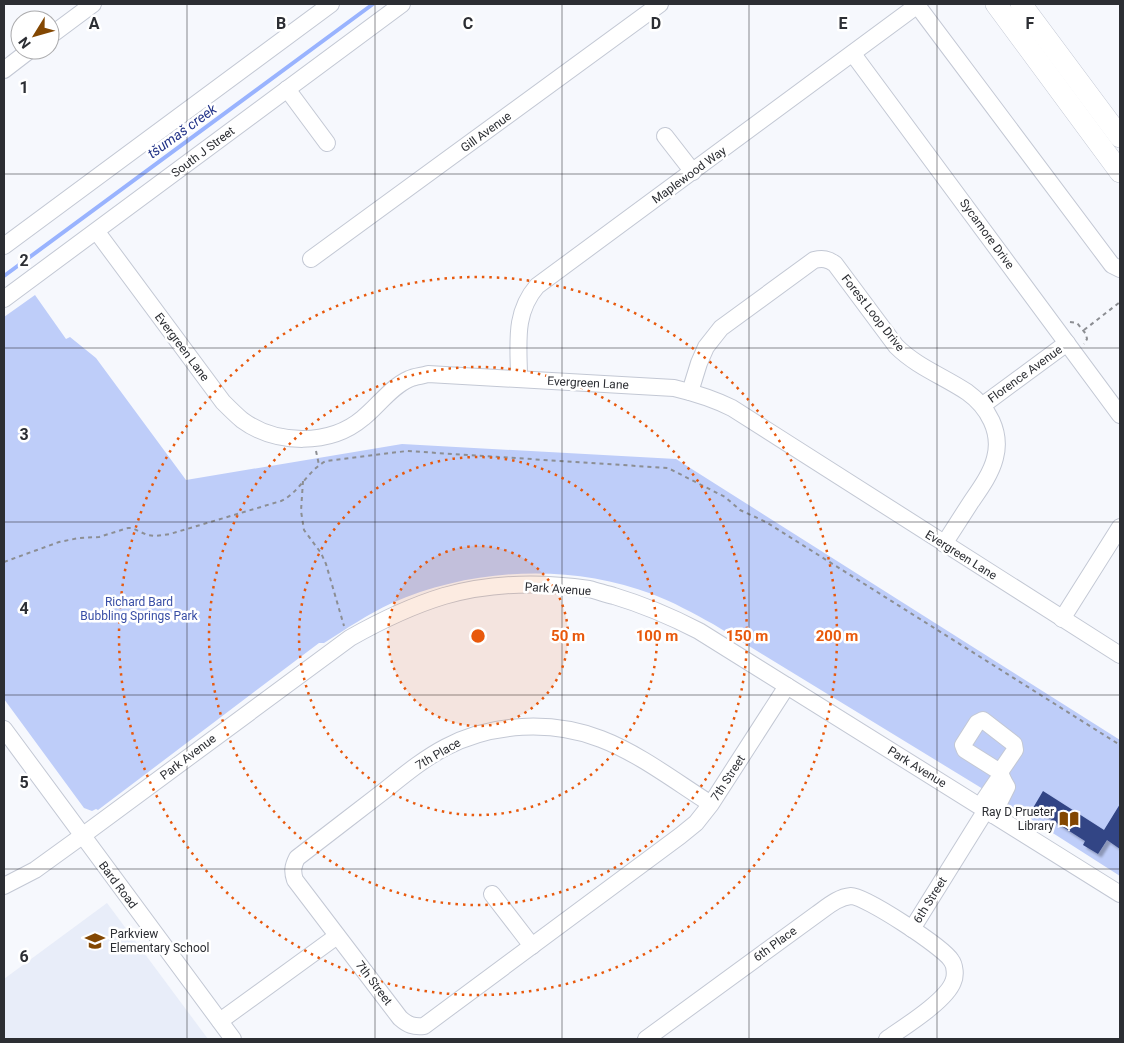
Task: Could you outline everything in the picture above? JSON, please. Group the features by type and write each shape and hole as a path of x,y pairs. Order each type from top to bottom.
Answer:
{"main road":[{"path":"996,4 1115,138"},
{"path":"1021,4 1115,138 1120,172"}],"street":[{"path":"60,29 93,4"},
{"path":"4,246 331,4"},
{"name":"South J Street","path":"4,299 97,232 287,88 402,4"},
{"name":"Gill Avenue","path":"310,259 660,4"},
{"path":"918,4 1112,265 1120,269"},
{"name":"Maplewood Way","path":"519,379 520,317 529,295 537,286 853,54 918,4"},
{"name":"Sycamore Drive","path":"853,54 1075,345 1120,415"},
{"path":"4,70 17,60"},
{"path":"287,88 327,143"},
{"path":"665,136 693,172"},
{"name":"Evergreen Lane","path":"97,232 223,402 243,420 262,431 285,438 299,439 314,439 334,434 351,427 363,419 393,389 409,379 428,374 674,388 690,392 732,408 1120,655"},
{"name":"Forest Loop Drive","path":"690,392 706,347 721,328 814,260 821,258 829,259 835,264 891,340 907,357 958,387 982,405 992,421 997,449 995,459 984,482 944,544"},
{"name":"Florence Avenue","path":"982,405 1075,345"},
{"path":"1062,619 1120,527"},
{"name":"Park Avenue","path":"4,886 35,870 350,638 375,624 414,607 446,596 488,588 533,585 590,589 632,601 665,614 699,631 1120,894"},
{"name":"7th Street","path":"337,936 400,1018 406,1024 414,1027 424,1026 696,823 711,804 787,686"},
{"name":"7th Place","path":"337,936 295,880 293,865 297,858 422,761 446,747 466,739 505,729 529,726 572,730 600,738 630,753 711,804"},
{"name":"Bard Road","path":"4,730 233,1039"},
{"name":"6th Street","path":"887,1039 938,1001 954,982 955,973 951,960 912,929 986,810 1007,787 1001,776"},
{"path":"492,894 532,946"},
{"name":"6th Place","path":"646,1039 841,898 859,897 912,929"},
{"path":"220,1021 337,936"}],"path":[{"path":"1084,330 1120,302"},
{"path":"1066,324 1077,323 1084,330 1087,339 1075,345"},
{"path":"4,562 59,542 99,537 128,528 155,536 178,533 281,501 290,496 317,466 326,462 407,451 668,468 725,497 740,510 766,522 1120,745"},
{"path":"303,481 302,511 304,530 324,558 344,629 350,638"}],"shaded area":[{"name":"Parkview Elementary School","path":"107,903 208,1039 4,1039 4,979"}],"green space":[{"name":"Richard Bard Bubbling Springs Park","path":"35,295 66,339 70,337 96,358 186,480 402,444 676,459 1120,740 1120,876 1001,800 713,624 660,597 621,584 588,577 555,574 521,574 455,582 423,591 383,607 324,643 319,643 98,810 92,811 84,808 4,699 4,317"}],"building":[{"name":"Ray D Prueter Library","path":"1043,791 1104,830 1120,804 1120,849 1107,840 1098,854 1083,845 1085,841 1033,808"}],"waterway":[{"name":"tšumaš creek","path":"4,276 373,4"}],"place":[{"name":"Ray D Prueter Library","path":"1069,819"},
{"name":"Parkview Elementary School","path":"95,941"}]}
